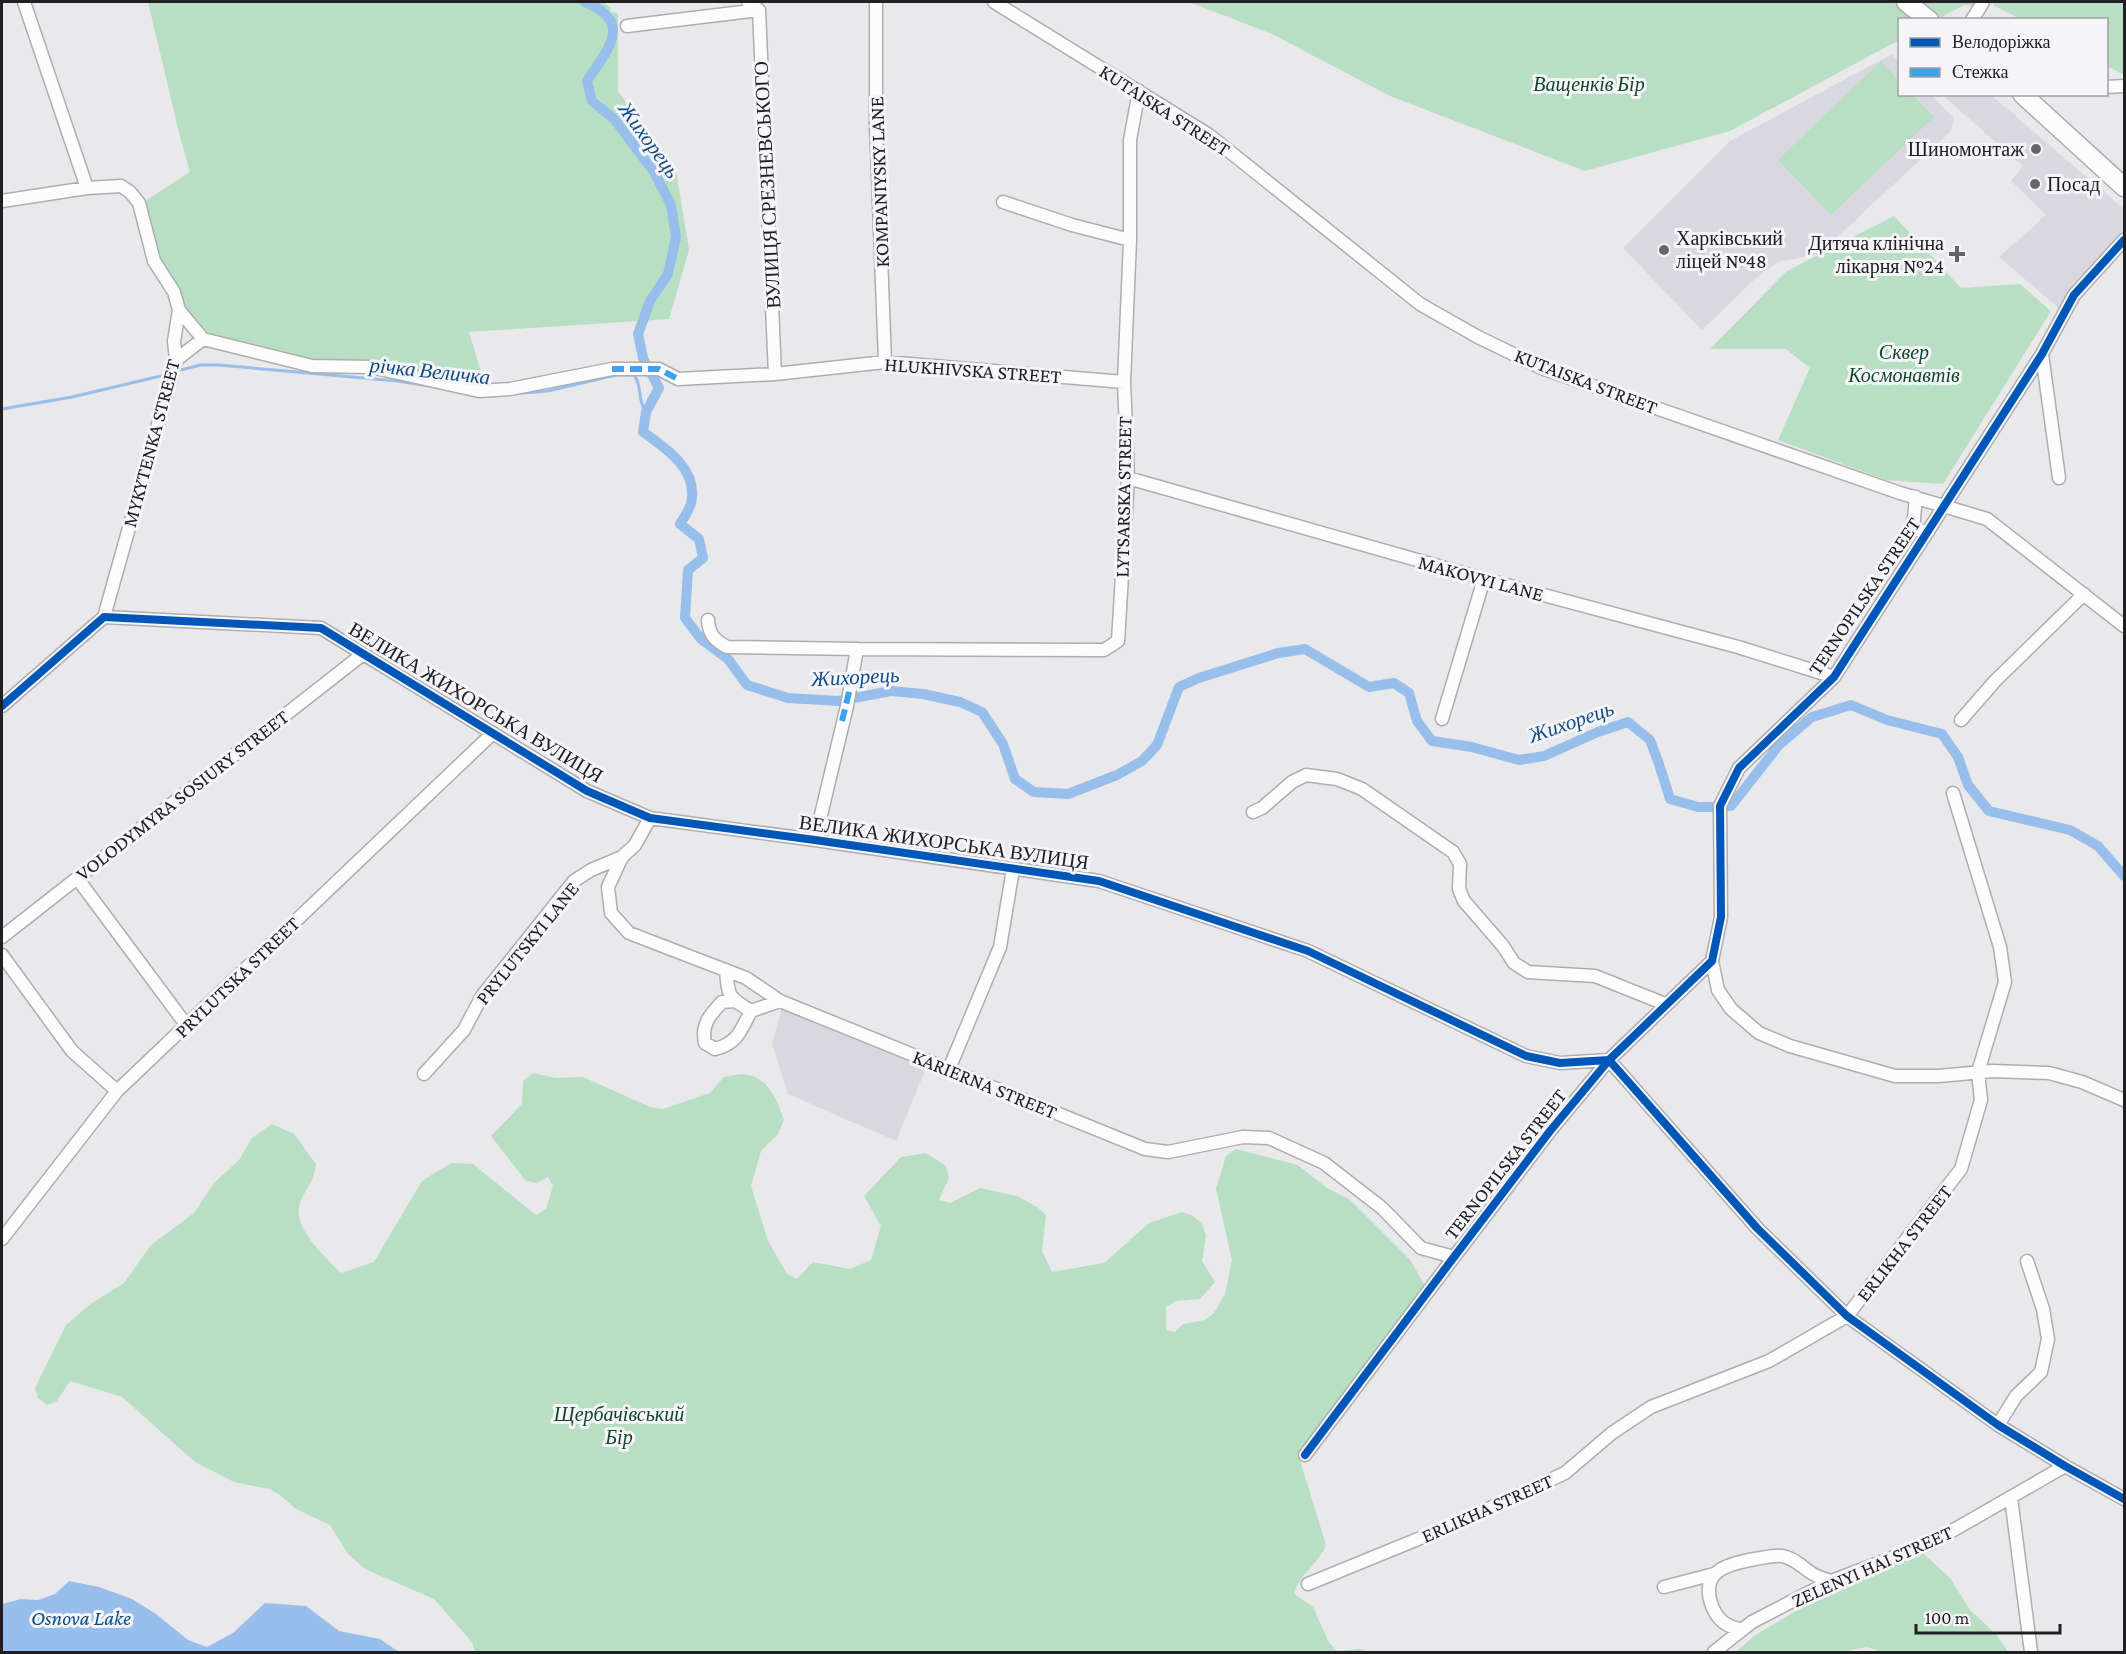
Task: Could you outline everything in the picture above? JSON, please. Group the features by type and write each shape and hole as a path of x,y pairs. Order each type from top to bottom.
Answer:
{"highway":[{"path":"1906,2 1926,18"},
{"path":"2024,96 2124,187"}],"street":[{"path":"24,2 87,188"},
{"path":"748,2 759,10"},
{"name":"KOMPANIYSKY LANE","path":"876,2 876,123 885,362"},
{"name":"KUTAISKA STREET","path":"994,2 1209,135 1420,304 1478,337 1544,369 1906,495 1987,519 2124,626"},
{"path":"1973,18 1983,2"},
{"path":"627,26 759,10"},
{"name":"ВУЛИЦЯ СРЕЗНЕВСЬКОГО","path":"759,10 776,374"},
{"path":"2108,87 2124,86"},
{"name":"LYTSARSKA STREET","path":"708,620 709,629 715,641 727,647 1104,650 1118,641 1128,478 1124,382 1130,240 1130,140 1140,91"},
{"path":"2,201 87,188 121,186 130,192 139,204 154,261 174,292 179,310 203,339 176,360"},
{"path":"1003,202 1072,225 1130,240"},
{"name":"TERNOPILSKA STREET","path":"1305,1455 1550,1131 1609,1060 1712,961 1721,916 1720,806 1739,768 1834,676 2042,354 2074,295 2124,240"},
{"name":"MYKYTENKA STREET","path":"104,617 176,360 174,341 179,310"},
{"name":"HLUKHIVSKA STREET","path":"203,339 312,366 371,367 479,391 510,389 612,369 659,369 678,378 776,374 885,362 1124,382"},
{"path":"2042,354 2059,478"},
{"name":"MAKOVYI LANE","path":"1128,478 1484,579 1738,647 1834,676"},
{"path":"1906,495 1916,497 1913,529 1928,532"},
{"path":"1442,719 1484,579"},
{"path":"1961,720 1995,681 2084,594"},
{"path":"2,706 104,617"},
{"name":"ВЕЛИКА ЖИХОРСЬКА ВУЛИЦЯ","path":"104,617 321,628 587,791 650,818 1099,882 1308,951 1526,1056 1560,1063 1609,1060"},
{"path":"815,840 849,695 857,649"},
{"name":"VOLODYMYRA SOSIURY STREET","path":"2,937 363,654"},
{"name":"PRYLUTSKA STREET","path":"2,1239 117,1091 493,733"},
{"path":"1253,812 1262,808 1292,782 1306,775 1337,778 1362,789 1453,852 1460,864 1459,889 1464,901 1503,946 1514,963 1528,972 1595,976 1665,1004"},
{"name":"ERLIKHA STREET","path":"1308,1584 1462,1521 1566,1473 1612,1433 1651,1407 1769,1360 1847,1316 1961,1169 1981,1100 1978,1072 2006,982 2000,947 1953,793"},
{"name":"KARIERNA STREET","path":"650,818 635,845 622,857 608,887 611,913 629,933 746,978 780,1001 1145,1149 1168,1152 1243,1137 1269,1138 1324,1163 1382,1208 1420,1248 1454,1257"},
{"name":"PRYLUTSKYI LANE","path":"424,1074 464,1030 482,996 574,882 591,870 622,857"},
{"path":"949,1069 1000,947 1013,869"},
{"path":"76,878 187,1026"},
{"path":"2,955 72,1051 117,1091"},
{"path":"1712,961 1718,990 1731,1009 1759,1032 1790,1046 1895,1076 1940,1076 1993,1071 2049,1073 2082,1082 2124,1100"},
{"path":"726,970 727,992 734,1001 751,1011"},
{"path":"734,1001 722,1002 710,1016 703,1031 705,1043 715,1049 724,1047 738,1038 751,1011 780,1001"},
{"path":"1609,1060 1757,1228 1847,1316 1998,1425 2124,1499"},
{"path":"1998,1425 2016,1396 2040,1372 2048,1339 2043,1309 2027,1261"},
{"name":"ZELENYI HAI STREET","path":"1714,1653 1752,1622 1831,1581 1931,1543 2065,1466"},
{"path":"2011,1498 2031,1653"},
{"path":"1664,1587 1714,1574 1733,1563 1782,1556 1795,1561 1811,1574 1831,1581"},
{"path":"1714,1574 1707,1586 1716,1617 1727,1626 1742,1630"}],"shaded area":[{"path":"1892,54 1898,61 1898,96 1932,96 1954,118 1951,131 1819,254 1778,262 1755,279 1702,330 1623,248 1730,141"},
{"path":"1943,96 1992,96 2124,209 2124,235 2061,310 1999,257 2046,215 2011,181 2023,166"},
{"path":"782,1007 927,1066 896,1141 788,1094 772,1044"}],"green space":[{"path":"148,2 603,2 611,8 610,12 618,13 618,91 676,171 689,250 669,319 469,332 481,372 475,382 447,372 438,379 401,370 397,360 366,364 312,366 209,340 179,310 164,278 142,203 190,172"},
{"name":"Ващенків Бір","path":"1189,2 1983,2 1980,6 1964,5 1940,18 1898,18 1898,41 1730,131 1585,171 1390,96 1272,34"},
{"path":"1995,2 2124,2 2124,75 2108,67 2108,18 2018,18 1993,5"},
{"path":"1881,61 1898,80 1898,96 1914,96 1934,117 1831,215 1778,160"},
{"name":"Сквер Космонавтів","path":"1894,216 1961,288 2020,284 2051,311 1943,484 1886,480 1778,440 1810,368 1786,349 1710,349 1787,271"},
{"name":"Щербачівський Бір","path":"533,1073 556,1078 583,1077 650,1107 663,1109 710,1093 724,1077 746,1074 762,1082 772,1093 784,1120 778,1134 761,1151 751,1186 768,1241 787,1274 797,1279 813,1262 850,1269 871,1260 881,1226 864,1196 901,1157 926,1153 946,1166 949,1178 939,1200 950,1203 980,1188 1017,1196 1046,1215 1042,1251 1052,1272 1104,1263 1149,1223 1182,1212 1193,1216 1202,1224 1206,1236 1202,1261 1215,1282 1200,1299 1176,1301 1166,1307 1166,1330 1175,1332 1183,1324 1205,1320 1214,1313 1225,1294 1232,1260 1216,1189 1226,1156 1236,1149 1298,1165 1327,1188 1349,1199 1411,1261 1425,1286 1299,1457 1326,1545 1319,1558 1300,1581 1294,1594 1313,1607 1329,1643 1337,1651 1360,1649 1368,1652 475,1652 472,1642 434,1599 365,1569 348,1554 330,1525 296,1509 280,1495 269,1489 234,1482 195,1462 122,1397 70,1381 57,1401 47,1405 38,1398 35,1388 66,1325 92,1303 124,1283 151,1245 194,1213 214,1183 239,1160 252,1138 272,1124 294,1134 316,1164 313,1177 299,1207 301,1225 313,1243 341,1273 374,1262 422,1181 451,1163 473,1164 536,1215 546,1209 553,1186 548,1177 537,1183 526,1181 491,1136 522,1104 523,1081"},
{"path":"1923,1553 1950,1578 1970,1610 1996,1634 2008,1652 1883,1652 1867,1647 1841,1652 1736,1652 1754,1636 1828,1592 1879,1567"}],"water":[{"name":"Osnova Lake","path":"69,1581 99,1587 132,1599 156,1614 188,1640 207,1647 233,1633 265,1603 306,1606 339,1631 380,1639 399,1652 2,1652 2,1604 21,1599 38,1600 55,1594"}],"waterway":[{"name":"Жихорець","path":"585,2 609,18 613,27 609,47 587,81 592,101 614,119 654,172 671,205 676,237 668,274 650,301 638,334 643,358 659,388 646,412 643,432 679,461 690,480 692,491 690,506 680,524 699,539 703,558 688,570 685,618 701,639 728,659 747,685 788,698 838,701 891,691 923,694 960,702 982,712 1003,744 1015,779 1034,792 1068,794 1117,775 1142,761 1157,745 1179,687 1199,678 1278,653 1305,649 1369,687 1394,683 1409,693 1417,721 1432,741 1472,747 1519,760 1544,756 1598,732 1628,722 1650,740 1670,799 1698,807 1712,807"},
{"name":"річка Величка","path":"181,370 200,365 219,365 430,386"},
{"name":"річка Величка","path":"2,409 72,397 165,375"},
{"name":"річка Величка","path":"511,394 548,391 616,375"},
{"name":"річка Величка","path":"622,375 634,375 646,412"},
{"name":"Жихорець","path":"1728,806 1731,806 1779,745 1812,717 1851,705 1887,720 1942,734 1958,757 1968,785 1989,811 2070,830 2098,846 2124,876"}],"marked path":[{"path":"612,369 659,369 678,379"},
{"path":"842,721 851,684"}],"cycle path":[{"path":"1305,1455 1550,1131 1609,1060 1712,961 1721,917 1720,806 1739,768 1834,677 2042,354 2074,295 2124,240"},
{"path":"2,706 104,617 321,628 587,791 650,818 1099,881 1308,951 1526,1056 1560,1063 1609,1060 1757,1228 1847,1316 1998,1425 2124,1499"}],"place":[{"name":"Шиномонтаж","path":"2036,149"},
{"name":"Посад","path":"2035,184"},
{"name":"Харківський ліцей №48","path":"1664,250"},
{"name":"Дитяча клінічна лікарня №24","path":"1957,254"}]}
